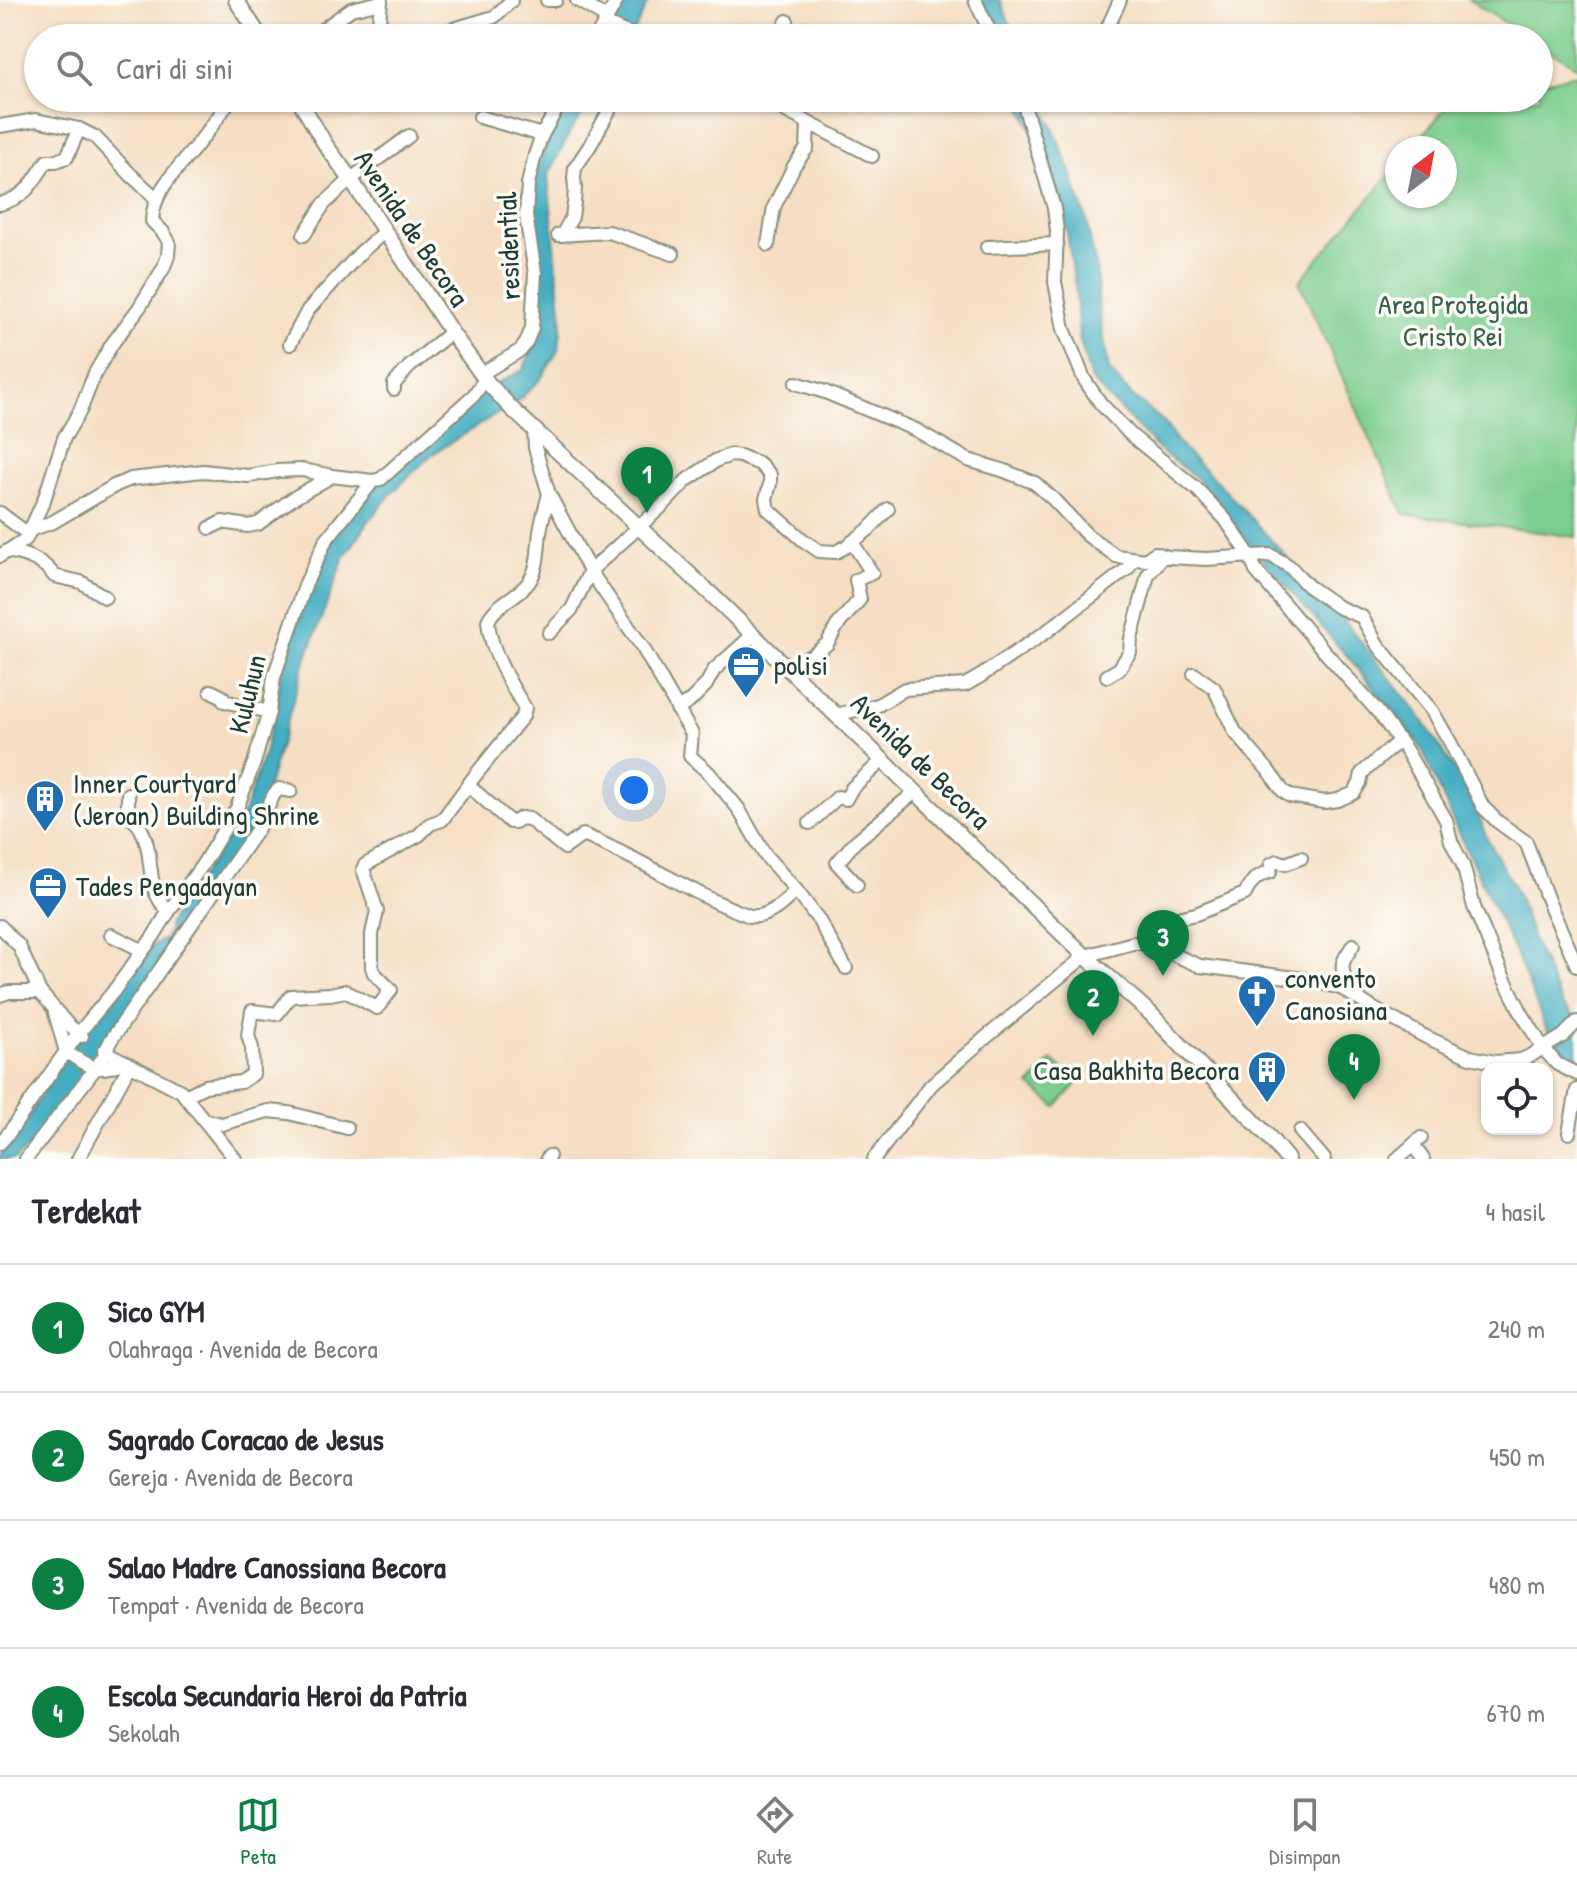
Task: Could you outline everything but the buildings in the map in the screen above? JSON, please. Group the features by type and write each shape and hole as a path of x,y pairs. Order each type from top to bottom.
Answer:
{"main road":[{"path":"236,0 252,24"},
{"name":"Avenida de Becora","path":"306,112 451,332 511,408 753,635 1085,956 1150,1013 1287,1159"}],"street":[{"path":"547,0 556,0"},
{"path":"577,0 611,24"},
{"path":"607,22 617,0"},
{"path":"975,0 986,24"},
{"path":"1109,24 1120,0"},
{"path":"330,24 351,9 381,1 379,24"},
{"path":"470,24 494,17 511,1"},
{"path":"4,554 26,539 44,500 64,438 80,411 95,373 163,269 169,242 152,221 157,199 221,112"},
{"name":"residential","path":"373,481 381,479 474,395 485,378 526,343 532,328 535,273 526,216 528,184 542,135 555,112"},
{"path":"608,112 575,168 572,217 558,235 609,232 673,254"},
{"path":"787,112 872,156"},
{"path":"1026,112 1054,208 1057,231 1055,282 1064,329 1084,379 1101,404 1132,436 1197,489 1225,519 1250,556 1256,571 1379,713 1399,741 1446,820 1474,907 1502,974 1543,1048 1557,1064 1577,1074"},
{"path":"480,117 542,135"},
{"path":"0,126 36,120 79,129 95,137 157,199"},
{"path":"768,245 774,207 794,166 807,148 808,123"},
{"path":"0,204 14,200 31,187 47,161 67,157 79,129"},
{"path":"304,235 324,204 351,179 409,136"},
{"path":"290,344 308,310 361,252 384,232"},
{"path":"987,247 1057,244"},
{"path":"394,389 394,384 409,367 451,332"},
{"path":"796,383 916,430 968,460 1035,483 1087,535 1116,556 1145,560 1155,553 1206,559 1270,555 1289,566 1308,586 1338,607 1362,617 1377,644 1432,711 1483,807 1526,842 1577,966"},
{"path":"534,429 535,448 549,494 590,571 643,648 692,734 690,756 709,773 738,808 765,855 818,919 846,968"},
{"path":"549,633 572,609 590,571 687,480 717,460 731,455 760,464 770,475 766,499 768,509 819,551 836,552 868,530 888,509"},
{"path":"29,532 131,479 203,471 248,476 303,470 373,481"},
{"path":"210,528 222,522 248,526 258,524 292,499 332,476"},
{"name":"Kuluhun","path":"0,1143 153,937 237,808 254,763 269,712 274,677 306,583 326,540 373,481"},
{"path":"185,1096 205,1086 241,1082 253,1074 248,1035 252,1011 277,1014 291,996 345,991 377,1008 391,990 372,967 372,934 377,911 364,873 365,865 419,835 430,824 442,820 525,713 503,669 488,621 494,611 525,587 532,577 549,494"},
{"path":"0,513 29,532"},
{"path":"787,668 827,644 837,626 860,599 856,580 872,573 852,542"},
{"path":"4,554 22,554 49,568 54,576 81,582 105,597"},
{"path":"1107,676 1119,669 1130,652 1148,575 1163,556"},
{"path":"835,715 878,705 905,689 965,685 1046,632 1127,569 1134,559"},
{"path":"677,709 689,702 706,685 714,670 753,635"},
{"path":"1194,674 1214,688 1235,732 1290,796 1324,802 1354,793 1362,773 1399,741"},
{"path":"211,691 223,697 224,701 269,712"},
{"path":"810,823 838,797 846,799 852,788 882,761"},
{"path":"468,785 510,822 529,819 565,848 583,835 609,845 708,899 750,916 765,915 796,890"},
{"path":"26,1159 105,1052 257,830 274,794 279,789 291,791"},
{"path":"857,885 837,863 855,842 915,792"},
{"path":"128,794 128,815 140,825 147,842 151,883 161,905 169,911"},
{"path":"1147,943 1154,929 1245,894 1258,875 1270,872 1271,864 1278,861 1285,864 1301,858"},
{"path":"0,926 19,946 40,992 80,1035"},
{"path":"111,935 142,950"},
{"path":"874,1159 931,1085 1085,956 1133,943 1147,943 1200,966 1304,979 1341,988 1426,1037 1470,1057 1495,1062 1521,1060 1563,1036 1577,1022"},
{"path":"1341,988 1345,978 1342,964 1353,945"},
{"path":"0,995 40,992"},
{"path":"55,1010 66,1052 92,1068 128,1063"},
{"path":"105,1052 181,1091 235,1159"},
{"path":"78,1159 128,1063"},
{"path":"1569,1133 1577,1090"},
{"path":"204,1120 222,1124 268,1111 289,1113 347,1128"},
{"path":"1300,1131 1324,1159"},
{"path":"1397,1159 1417,1142 1423,1159"}],"green space":[{"path":"1469,0 1577,0 1577,67 1553,52 1553,24 1508,24"},
{"name":"Area Protegida Cristo Rei","path":"1577,74 1577,537 1404,514 1299,282 1385,180 1385,208 1457,208 1457,136 1422,136 1442,112 1553,112 1553,80"},
{"path":"1052,1060 1078,1083 1056,1107 1030,1085"}],"water":[{"path":"626,0 649,0 638,24 612,24"},
{"path":"979,0 1000,0 1010,24 988,24"},
{"path":"563,112 584,112 548,176 562,319 559,349 540,380 518,401 431,455 371,518 344,558 303,667 259,817 64,1103 16,1159 0,1159 85,1029 108,1008 149,946 164,940 168,925 243,815 263,757 281,675 308,588 332,539 387,476 483,391 523,370 531,351 541,278 530,201 540,158"},
{"path":"1024,112 1047,112 1086,218 1096,267 1099,310 1109,370 1132,396 1163,421 1183,449 1320,590 1420,716 1471,795 1486,836 1518,895 1534,943 1562,1004 1577,1020 1577,1066 1546,1029 1519,961 1421,747 1195,477 1159,450 1091,380 1079,337 1065,218"}],"place":[{"name":"Sico GYM","path":"647,513"},
{"name":"polisi","path":"746,699"},
{"name":"Inner Courtyard (Jeroan) Building Shrine","path":"45,833"},
{"name":"Tades Pengadayan","path":"48,920"},
{"name":"Salao Madre Canossiana Becora","path":"1163,976"},
{"name":"convento Canosiana","path":"1257,1028"},
{"name":"Sagrado Coracao de Jesus","path":"1093,1036"},
{"name":"Escola Secundaria Heroi da Patria","path":"1354,1100"},
{"name":"Casa Bakhita Becora","path":"1267,1104"}]}
